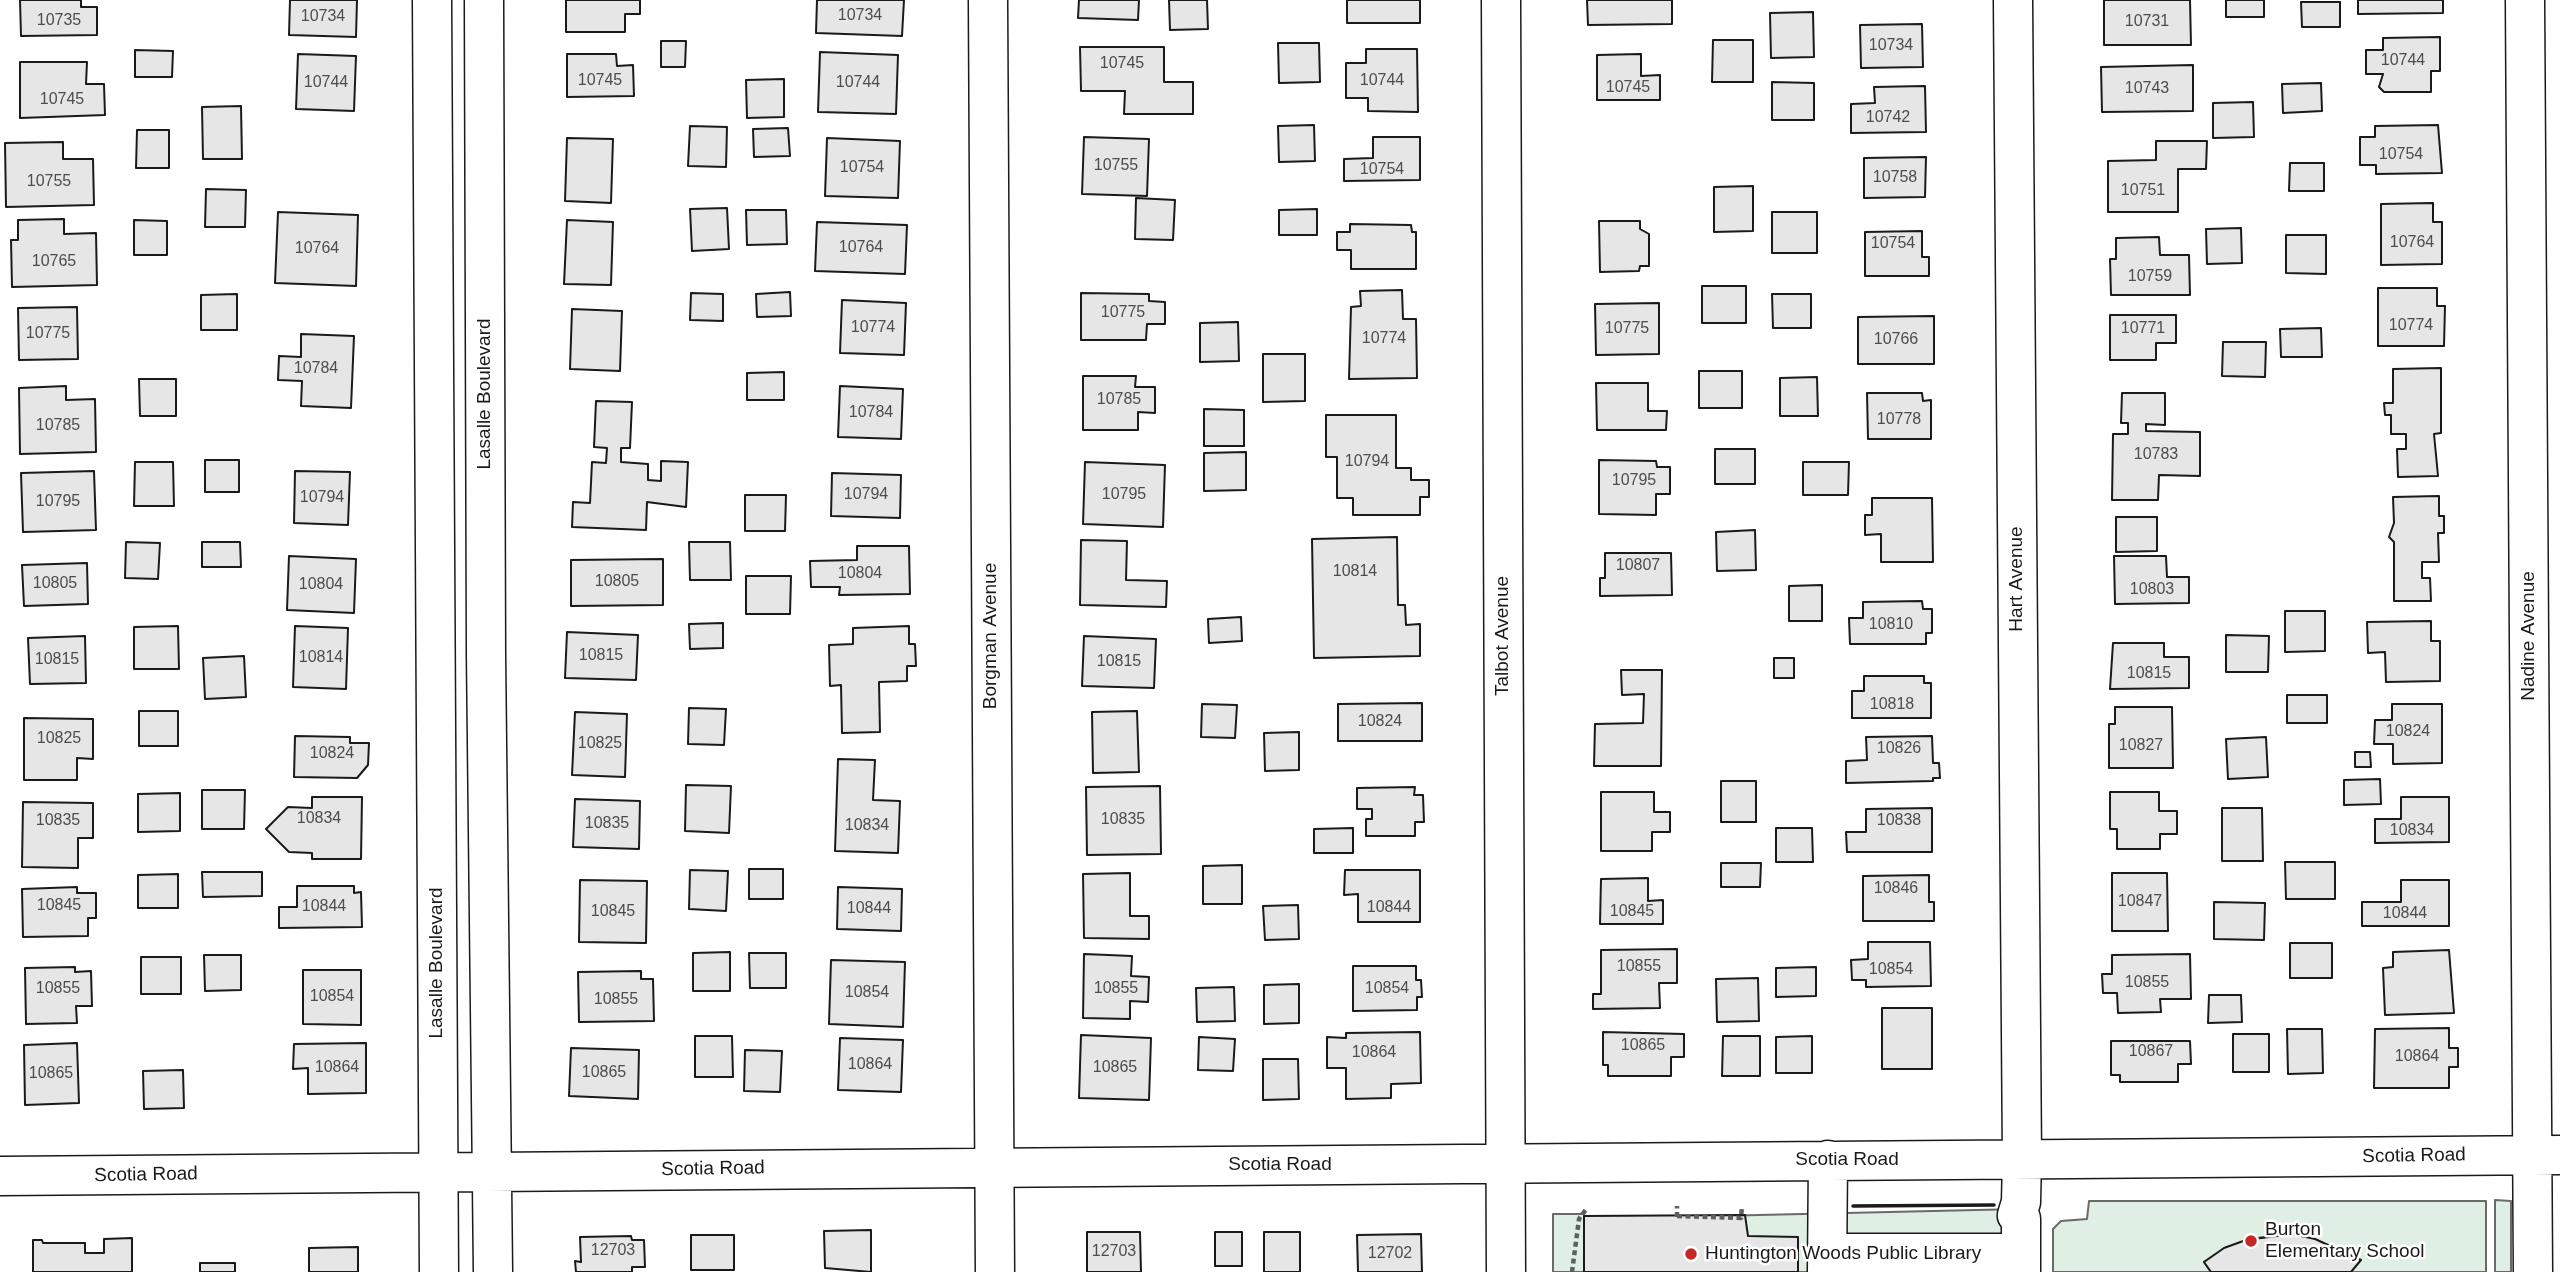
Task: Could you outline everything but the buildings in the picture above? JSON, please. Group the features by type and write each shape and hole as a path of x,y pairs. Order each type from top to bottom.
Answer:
{"street":[{"name":"Lasalle Boulevard","path":"432,0 439,1272"},
{"name":"Lasalle Boulevard","path":"484,0 486,654 493,1272"},
{"name":"Borgman Avenue","path":"988,0 995,1272"},
{"name":"Talbot Avenue","path":"1501,0 1506,1272"},
{"name":"Hart Avenue","path":"2013,0 2022,1159 2021,1202 2017,1215 2021,1219 2020,1262"},
{"name":"Nadine Avenue","path":"2525,0 2546,1155 2533,1272"},
{"path":"434,176 484,176"},
{"path":"437,654 486,654"},
{"name":"Scotia Road","path":"0,1176 2546,1155"},
{"path":"1828,1160 1827,1263 2020,1262"}],"path":[{"path":"1677,1206 1677,1217 1741,1218 1742,1206"},
{"path":"1572,1272 1579,1219 1587,1208"}],"green space":[{"path":"2495,1200 2511,1201 2511,1272 2495,1272"},
{"name":"Burton Elementary School","path":"2089,1201 2486,1201 2486,1272 2351,1272 2360,1260 2319,1243 2281,1236 2262,1237 2224,1250 2204,1262 2211,1272 2053,1272 2053,1229 2061,1221 2087,1219"},
{"path":"2020,1209 2020,1272 1553,1272 1553,1214 1584,1214 1585,1219"}],"wall":[{"path":"1853,1206 1994,1205"}],"place":[{"name":"Burton Elementary School","path":"2251,1241"},
{"name":"Huntington Woods Public Library","path":"1691,1254"}]}
